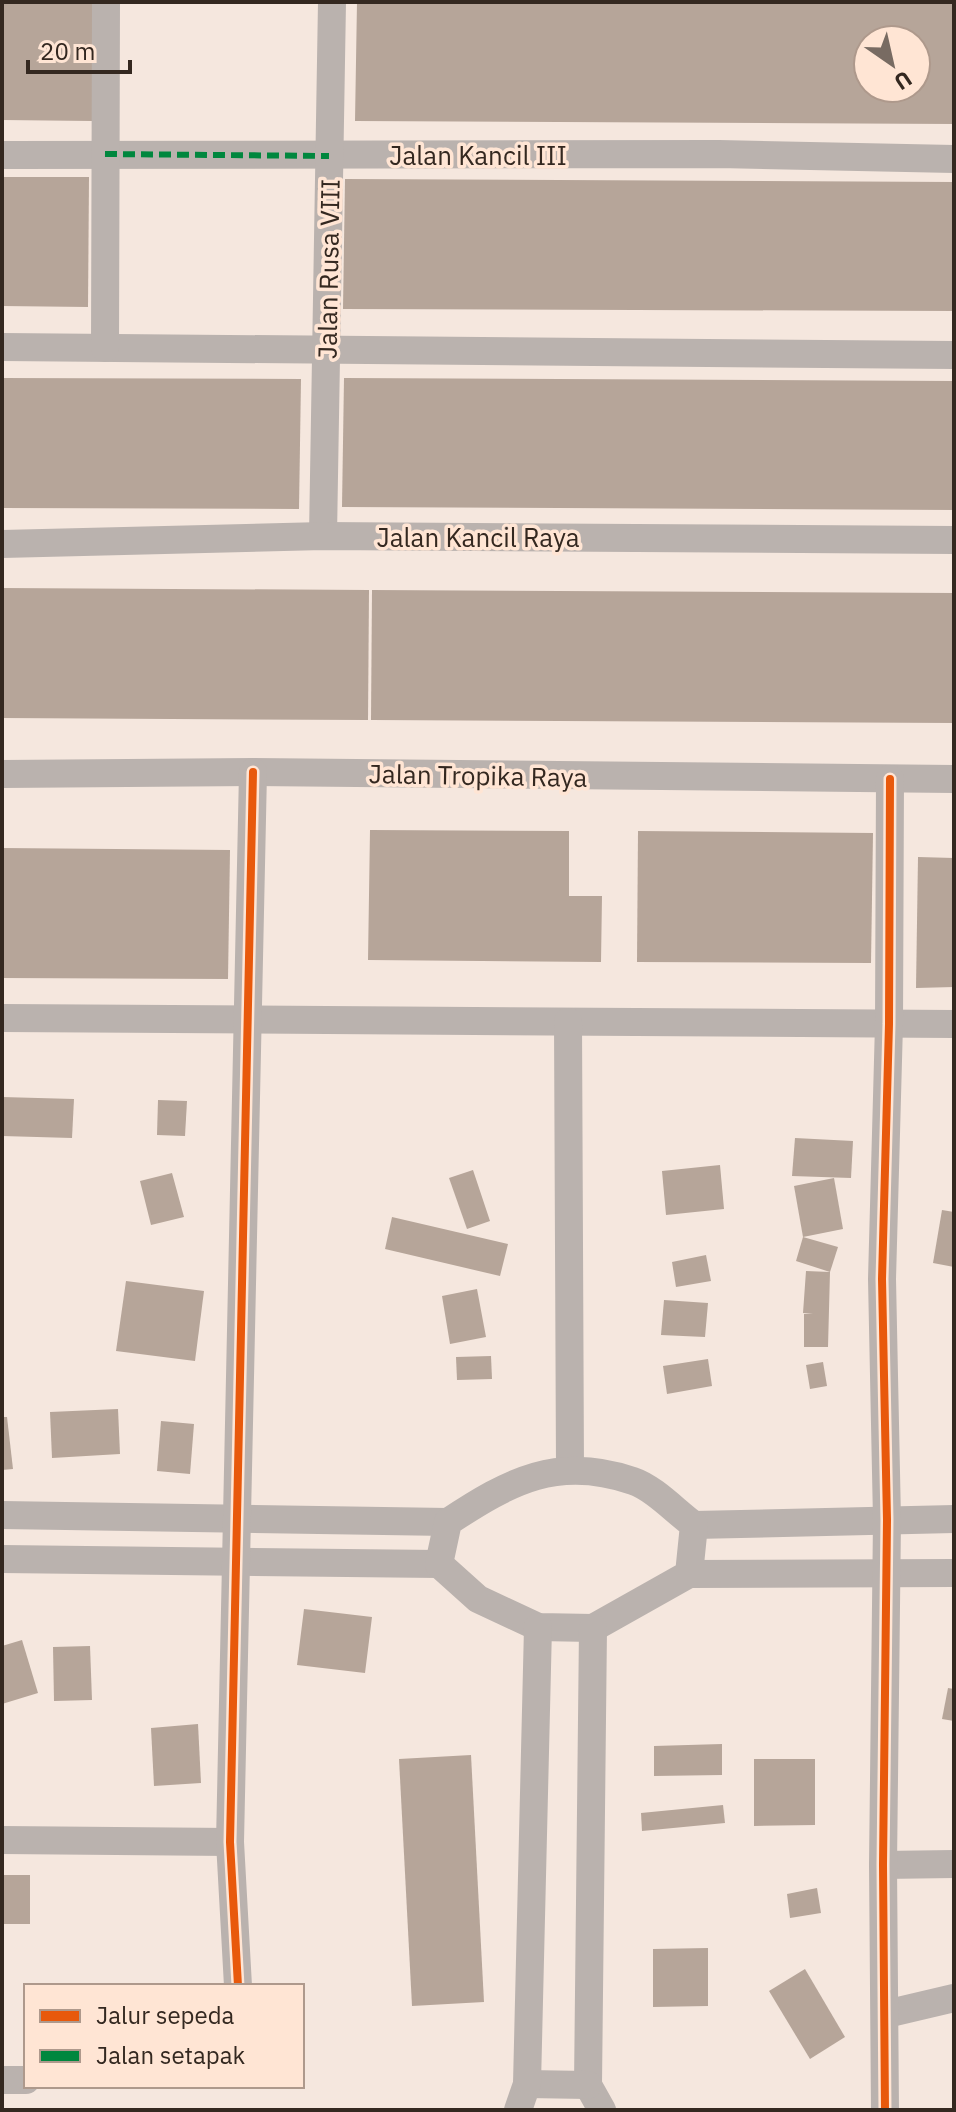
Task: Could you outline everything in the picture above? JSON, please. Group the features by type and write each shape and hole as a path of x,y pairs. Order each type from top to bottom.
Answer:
{"street":[{"path":"105,348 106,2"},
{"name":"Jalan Rusa VIII","path":"323,536 332,2"},
{"name":"Jalan Kancil III","path":"2,155 719,154 954,159"},
{"path":"2,347 954,355"},
{"name":"Jalan Kancil Raya","path":"2,544 323,536 954,540"},
{"path":"238,1984 230,1842 253,772"},
{"name":"Jalan Tropika Raya","path":"2,774 253,772 954,779"},
{"path":"885,2110 883,1865 887,1520 882,1279 889,1024 890,779"},
{"path":"2,1018 954,1024"},
{"path":"568,1022 570,1468"},
{"path":"2,1515 448,1522 501,1487 570,1468 636,1482 694,1525 954,1519"},
{"path":"439,1564 448,1522"},
{"path":"689,1574 694,1525"},
{"path":"2,1559 439,1564 478,1599 538,1627 593,1628 689,1574 954,1573"},
{"path":"538,1627 522,2097 588,2085"},
{"path":"593,1628 588,2085 602,2110"},
{"path":"2,1840 230,1842"},
{"path":"883,1865 954,1864"},
{"path":"886,2014 954,1998"},
{"path":"2,2080 24,2080"}],"building":[{"path":"2,2 93,2 92,121 2,120"},
{"path":"357,2 954,2 954,124 355,121"},
{"path":"2,177 89,177 88,307 2,306"},
{"path":"345,179 954,182 954,311 343,309"},
{"path":"2,378 301,379 299,509 2,508"},
{"path":"344,378 954,381 954,510 342,507"},
{"path":"2,588 369,590 368,720 2,718"},
{"path":"372,590 954,593 954,723 371,720"},
{"path":"370,830 569,831 569,896 602,896 601,962 368,960"},
{"path":"638,831 873,833 871,963 637,962"},
{"path":"2,848 230,850 228,979 2,978"},
{"path":"918,857 954,858 954,987 916,988"},
{"path":"2,1097 74,1099 72,1138 2,1136"},
{"path":"158,1100 187,1101 185,1136 157,1135"},
{"path":"795,1138 853,1141 851,1178 792,1176"},
{"path":"720,1165 724,1209 666,1215 662,1171"},
{"path":"473,1170 490,1221 467,1229 449,1178"},
{"path":"172,1173 184,1217 151,1225 140,1181"},
{"path":"834,1178 843,1229 803,1237 794,1186"},
{"path":"942,1210 954,1212 954,1267 933,1263"},
{"path":"392,1217 508,1244 500,1276 385,1249"},
{"path":"803,1237 838,1247 830,1272 796,1261"},
{"path":"706,1255 711,1281 676,1287 672,1262"},
{"path":"806,1271 830,1272 828,1347 804,1347 804,1314 813,1314 803,1313"},
{"path":"126,1281 204,1291 195,1361 116,1351"},
{"path":"477,1289 486,1337 450,1344 442,1296"},
{"path":"664,1300 708,1303 705,1337 661,1335"},
{"path":"491,1356 492,1379 457,1380 456,1357"},
{"path":"708,1359 712,1386 667,1394 663,1366"},
{"path":"823,1362 827,1386 810,1389 806,1365"},
{"path":"118,1409 120,1454 52,1458 50,1412"},
{"path":"2,1417 7,1417 13,1469 2,1470"},
{"path":"161,1421 194,1424 190,1474 157,1471"},
{"path":"304,1609 372,1617 365,1673 297,1665"},
{"path":"22,1640 38,1693 2,1704 2,1646"},
{"path":"90,1646 92,1700 54,1701 53,1647"},
{"path":"948,1688 954,1689 954,1721 942,1719"},
{"path":"198,1724 201,1783 154,1786 151,1728"},
{"path":"722,1744 722,1775 654,1776 654,1746"},
{"path":"471,1755 484,2002 412,2006 399,1759"},
{"path":"754,1759 815,1759 815,1825 754,1826"},
{"path":"723,1805 725,1823 642,1831 641,1813"},
{"path":"2,1875 30,1875 30,1924 2,1924"},
{"path":"817,1888 821,1913 790,1918 787,1894"},
{"path":"708,1948 708,2006 653,2007 653,1949"},
{"path":"805,1969 845,2037 810,2059 769,1991"}],"marked path":[{"path":"105,154 329,156"}],"cycle path":[{"path":"238,1984 230,1842 253,772"},
{"path":"885,2110 883,1865 887,1520 882,1279 889,1024 890,779"}]}
